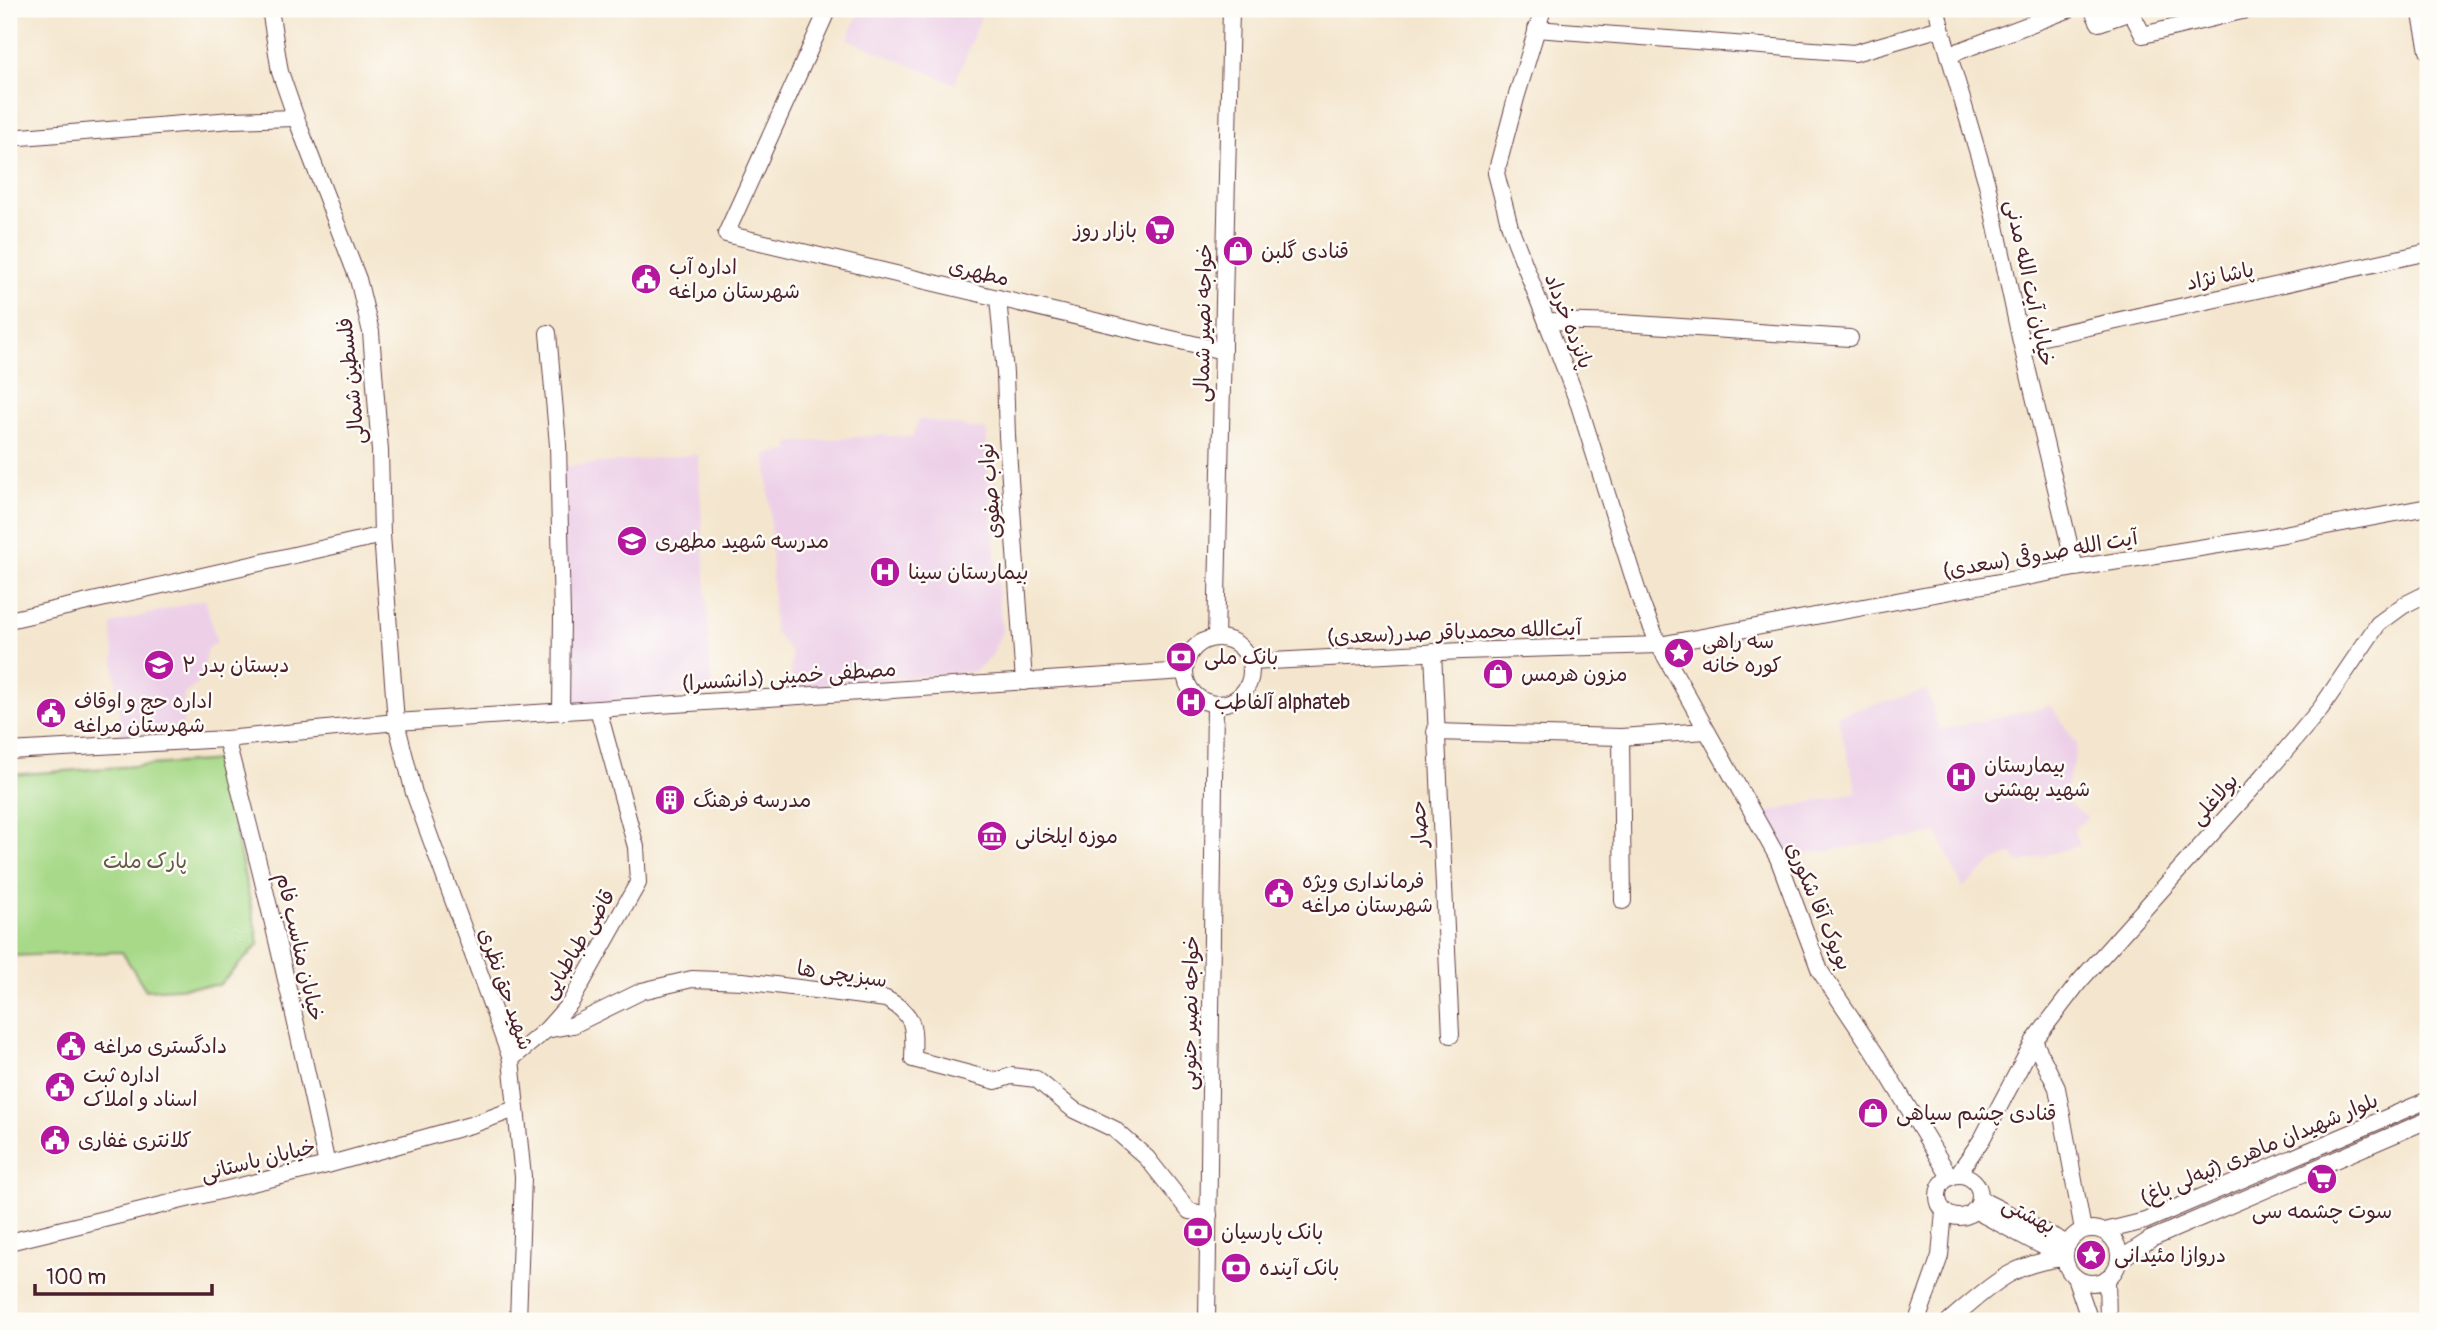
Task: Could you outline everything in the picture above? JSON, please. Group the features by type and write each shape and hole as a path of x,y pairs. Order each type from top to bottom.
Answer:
{"street":[{"name":"فلسطین شمالی","path":"270,9 280,72 358,279 371,332 380,451 382,535 397,722"},
{"name":"مطهری","path":"828,9 726,234 1223,351"},
{"name":"خواجه نصیر شمالی","path":"1216,638 1231,9"},
{"name":"پانزده خرداد","path":"1544,9 1496,173 1510,227 1578,405 1641,602 1659,645"},
{"name":"خیابان آیت الله مدنی","path":"1937,9 1987,184 2021,342 2076,568"},
{"path":"1950,55 2070,9"},
{"path":"2092,9 2099,23 2132,10 2143,35 2250,9"},
{"path":"2420,9 2428,51"},
{"path":"1536,29 1854,53 1941,28"},
{"path":"9,138 232,120 296,118"},
{"name":"پاشا نژاد","path":"2021,342 2428,252"},
{"name":"نواب صفوی","path":"998,298 1006,373 1007,436 1024,681"},
{"path":"1548,321 1621,323 1850,338"},
{"path":"548,333 558,444 561,712"},
{"name":"آیت الله صدوقی (سعدی)","path":"1659,645 2076,568 2268,537 2428,507"},
{"path":"9,620 382,535"},
{"name":"بولاغلی","path":"1954,1176 1982,1139 2034,1041 2079,982 2321,708 2378,624 2404,605 2428,593"},
{"path":"1216,638 1234,642 1251,662 1249,685 1242,694 1225,704 1205,702 1190,690 1185,671 1191,652 1206,640 1216,638"},
{"name":"آیت‌الله محمدباقر صدر(سعدی)","path":"1251,662 1433,652 1659,645"},
{"name":"بویوک آقا شکوری","path":"1659,645 1778,858 1820,971 1954,1176"},
{"name":"حصار","path":"1433,652 1451,1035"},
{"name":"مصطفی خمینی (دانشسرا)","path":"9,751 226,739 397,722 1185,671"},
{"name":"خواجه نصیر جنوبی","path":"1207,1321 1215,704"},
{"name":"قاضی طباطبایی","path":"511,1059 547,1030 570,1002 638,883 636,847 598,709"},
{"name":"شهید حق نظری","path":"397,722 418,805 511,1059 523,1177 518,1321"},
{"path":"1435,732 1621,737 1706,731"},
{"path":"1621,737 1623,901"},
{"name":"خیابان مناسب فام","path":"226,739 280,948 327,1165"},
{"name":"سبزیچی ها","path":"547,1030 573,1025 642,990 692,979 743,981 886,999 904,1009 911,1021 913,1059 996,1081 1011,1076 1036,1079 1074,1110 1114,1129 1147,1158 1189,1211 1209,1215"},
{"path":"2034,1041 2057,1088 2083,1230"},
{"name":"بلوار شهیدان ماهری (تپه‌لی باغ)","path":"2105,1231 2145,1221 2428,1100"},
{"name":"خیابان باستانی","path":"9,1242 327,1165 515,1110"},
{"name":"بلوار شهیدان ماهری (تپه‌لی باغ)","path":"2119,1260 2151,1239 2428,1120"},
{"path":"1917,1321 1940,1256 1944,1211 1938,1199 1940,1186 1954,1176 1969,1177 1974,1181 1978,1186 1977,1205 1969,1214 1956,1217 1944,1211"},
{"name":"بهشتی","path":"1977,1205 2066,1251"},
{"path":"1949,1321 2014,1270 2066,1251 2083,1230 2090,1228 2105,1231 2117,1243 2117,1267 2107,1278 2091,1283 2075,1277"},
{"path":"2066,1251 2068,1268 2075,1277 2090,1321"},
{"path":"2107,1278 2108,1321"}],"shaded area":[{"path":"860,9 984,9 955,84 848,39"},
{"name":"بیمارستان سینا","path":"919,419 987,430 986,452 1002,632 991,657 975,671 791,688 791,652 774,631 766,454 789,451 789,443 879,435 912,437"},
{"name":"مدرسه شهید مطهری","path":"698,454 712,691 561,712 559,467"},
{"name":"دبستان بدر ۲","path":"205,599 217,642 207,649 202,681 184,694 183,730 121,736 111,624"},
{"name":"بیمارستان شهید بهشتی","path":"1927,690 1939,730 2051,706 2077,744 2062,799 2088,817 2073,829 2080,845 2019,863 2012,854 1993,862 1963,888 1937,833 1778,858 1760,814 1857,792 1837,715"}],"green space":[{"name":"پارک ملت","path":"220,760 259,944 219,985 146,990 122,952 9,956 9,775"}],"place":[{"name":"بازار روز","path":"1160,230"},
{"name":"قنادی گلبن","path":"1238,251"},
{"name":"اداره آب شهرستان مراغه","path":"646,279"},
{"name":"مدرسه شهید مطهری","path":"632,541"},
{"name":"بیمارستان سینا","path":"885,572"},
{"name":"سه راهی کوره خانه","path":"1679,653"},
{"name":"بانک ملی","path":"1181,657"},
{"name":"دبستان بدر ۲","path":"159,665"},
{"name":"مزون هرمس","path":"1498,674"},
{"name":"آلفاطب alphateb","path":"1191,702"},
{"name":"اداره حج و اوقاف شهرستان مراغه","path":"51,713"},
{"name":"بیمارستان شهید بهشتی","path":"1961,777"},
{"name":"مدرسه فرهنگ","path":"670,800"},
{"name":"موزه ایلخانی","path":"992,836"},
{"name":"فرمانداری ویژه شهرستان مراغه","path":"1279,893"},
{"name":"دادگستری مراغه","path":"71,1046"},
{"name":"اداره ثبت اسناد و املاک","path":"60,1087"},
{"name":"قنادی چشم سیاهی","path":"1873,1113"},
{"name":"کلانتری غفاری","path":"55,1140"},
{"name":"سوت چشمه سی","path":"2322,1179"},
{"name":"بانک پارسیان","path":"1198,1232"},
{"name":"دروازا مئیدانی","path":"2091,1255"},
{"name":"بانک آینده","path":"1236,1268"}]}
